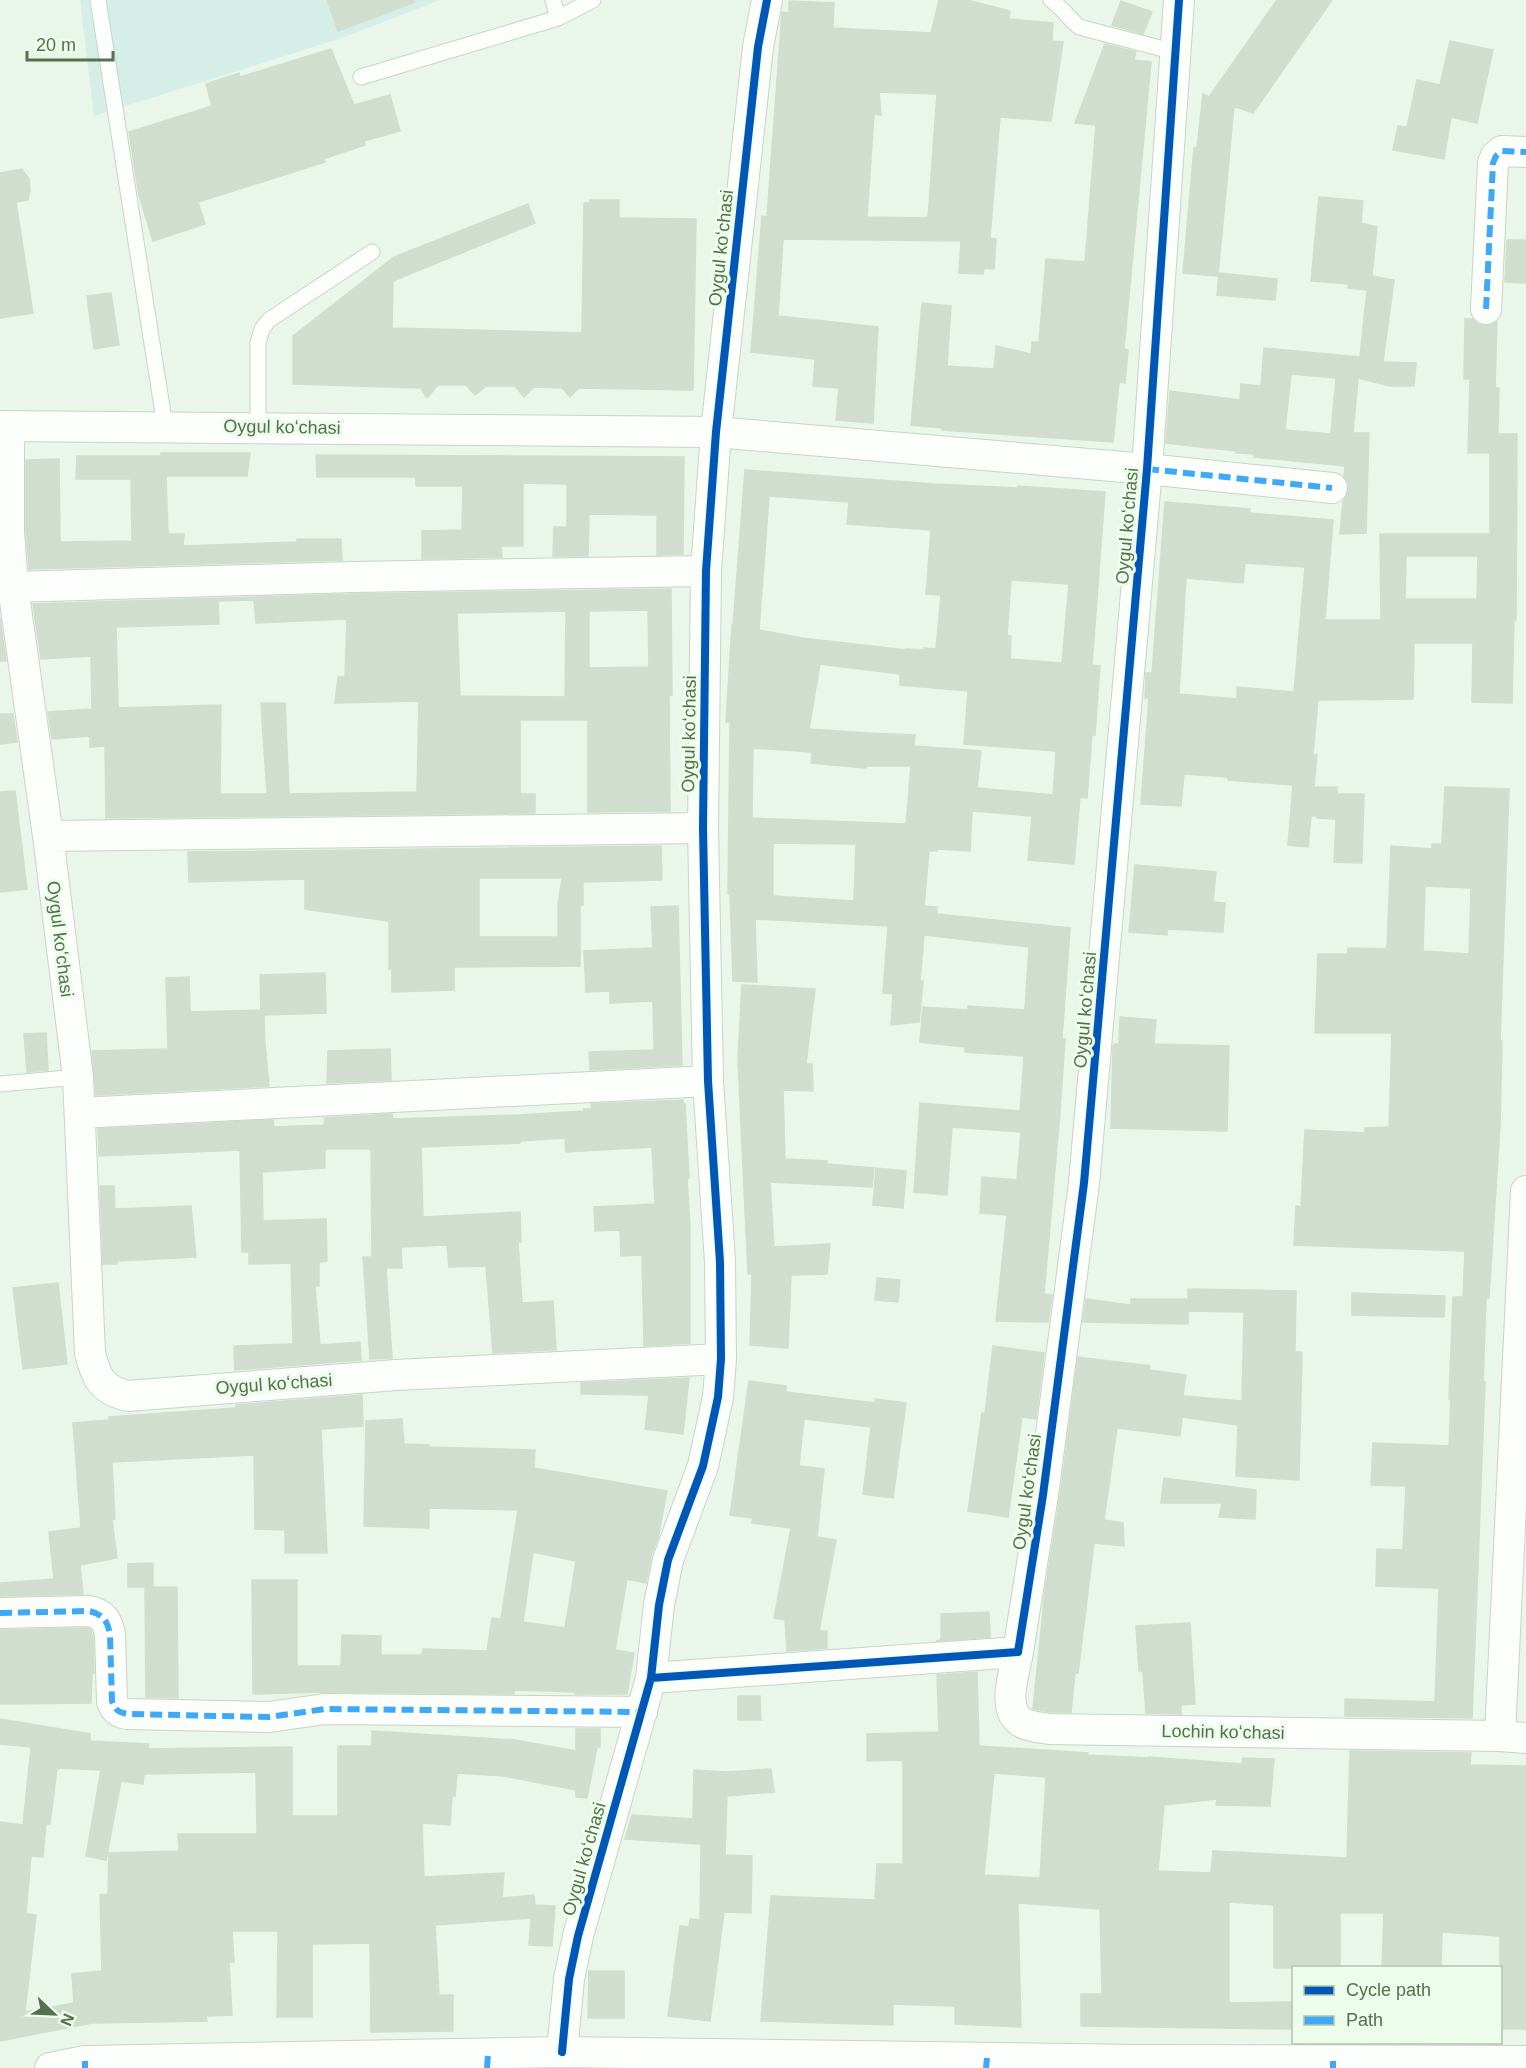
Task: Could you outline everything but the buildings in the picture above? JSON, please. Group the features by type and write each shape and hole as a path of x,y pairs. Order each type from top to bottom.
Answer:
{"street":[{"name":"Oygul koʻchasi","path":"562,2052 569,1979 578,1936 651,1678 658,1605 666,1571 682,1519 703,1466 718,1397 721,1359 720,1263 708,1081 703,828 706,571 716,432 758,47 767,0"},
{"name":"Oygul koʻchasi","path":"1018,1652 1043,1495 1084,1183 1147,469 1179,0"},
{"path":"1486,309 1493,163 1502,151 1526,152"},
{"name":"Oygul koʻchasi","path":"721,1359 396,1375 128,1396 114,1393 102,1383 94,1370 90,1353 78,1077 48,836 13,587 5,426 716,432 1147,469"},
{"path":"1147,469 1332,488"},
{"path":"13,587 353,577 706,571"},
{"path":"48,836 703,828"},
{"path":"80,1113 708,1081"},
{"name":"Lochin koʻchasi","path":"1018,1652 1010,1701 1013,1715 1021,1722 1031,1726 1050,1729 1513,1737 1526,1191"},
{"path":"0,1613 88,1611 104,1618 110,1635 112,1701 119,1713 269,1717 325,1709 642,1712"},
{"path":"651,1678 1018,1652"},
{"path":"50,2068 85,2065 488,2061 562,2052 987,2063 1333,2064 1526,2061"}],"lane":[{"path":"98,0 165,426"},
{"path":"553,0 558,18"},
{"path":"361,77 558,18 593,0"},
{"path":"1051,0 1062,8 1079,27 1175,52"},
{"path":"258,427 258,343 262,329 269,320 372,252"},
{"path":"0,1084 78,1077"}],"shaded area":[{"path":"80,0 440,0 342,38 94,116"}],"marked path":[{"path":"1486,309 1493,163 1502,151 1526,152"},
{"path":"1147,469 1332,488"},
{"path":"0,1613 89,1611 101,1616 108,1626 110,1635 112,1701 117,1710 127,1714 269,1717 325,1709 642,1712"},
{"path":"487,2068 488,2054"},
{"path":"986,2068 987,2058"},
{"path":"85,2061 85,2068"},
{"path":"1333,2061 1333,2068"}],"cycle path":[{"path":"562,2052 569,1979 578,1936 651,1678 659,1605 668,1560 703,1466 718,1397 721,1359 720,1262 708,1081 703,828 706,571 716,432 758,47 767,0"},
{"path":"651,1678 1018,1652 1043,1495 1084,1183 1147,469 1179,0"}]}
